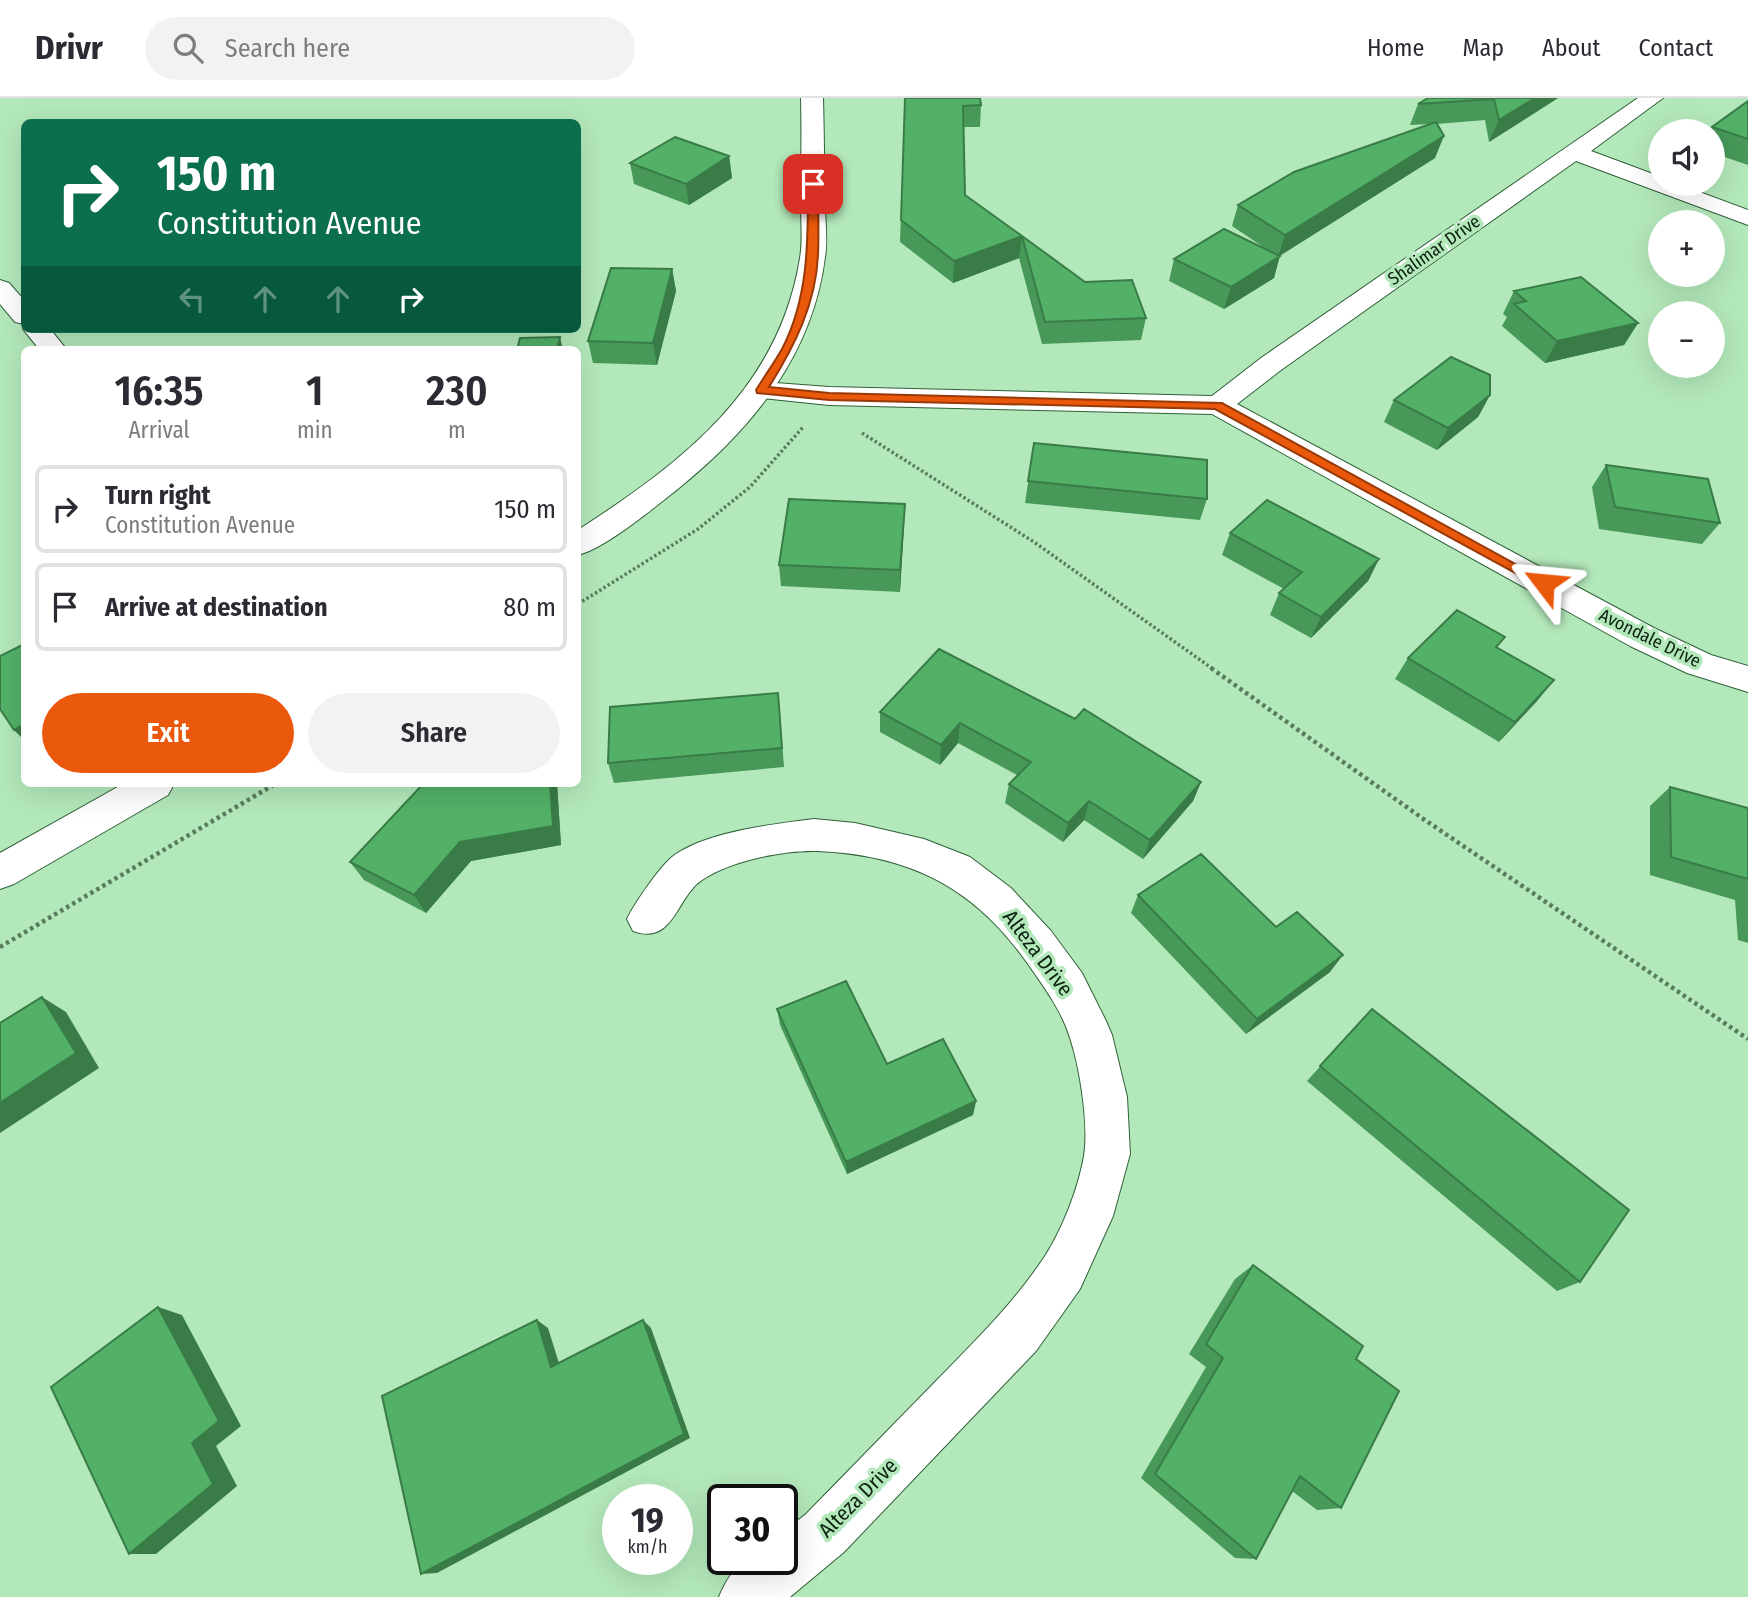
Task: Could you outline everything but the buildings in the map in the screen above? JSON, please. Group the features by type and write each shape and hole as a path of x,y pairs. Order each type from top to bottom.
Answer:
{"street":[{"path":"581,542 676,478 722,438 761,390 788,347 805,301 813,258 812,98"},
{"name":"Shalimar Drive","path":"1218,405 1271,364 1652,98"},
{"path":"1573,152 1748,218"},
{"path":"0,288 21,312"},
{"name":"Avondale Drive","path":"761,390 825,402 1218,405 1642,636 1699,664 1748,679"},
{"path":"0,872 150,787"},
{"name":"Alteza Drive","path":"647,919 686,869 720,852 763,841 814,835 855,839 910,850 956,869 997,900 1037,944 1067,986 1091,1035 1105,1097 1107,1154 1088,1216 1063,1272 1018,1334 825,1533 747,1597"}],"path":[{"path":"581,602 698,529 750,487 825,402 1034,542 1422,818 1748,1039"},
{"path":"0,947 270,787"}],"route":[{"path":"813,184 813,258 805,301 788,347 761,390 829,396 1218,405 1544,583"}]}
